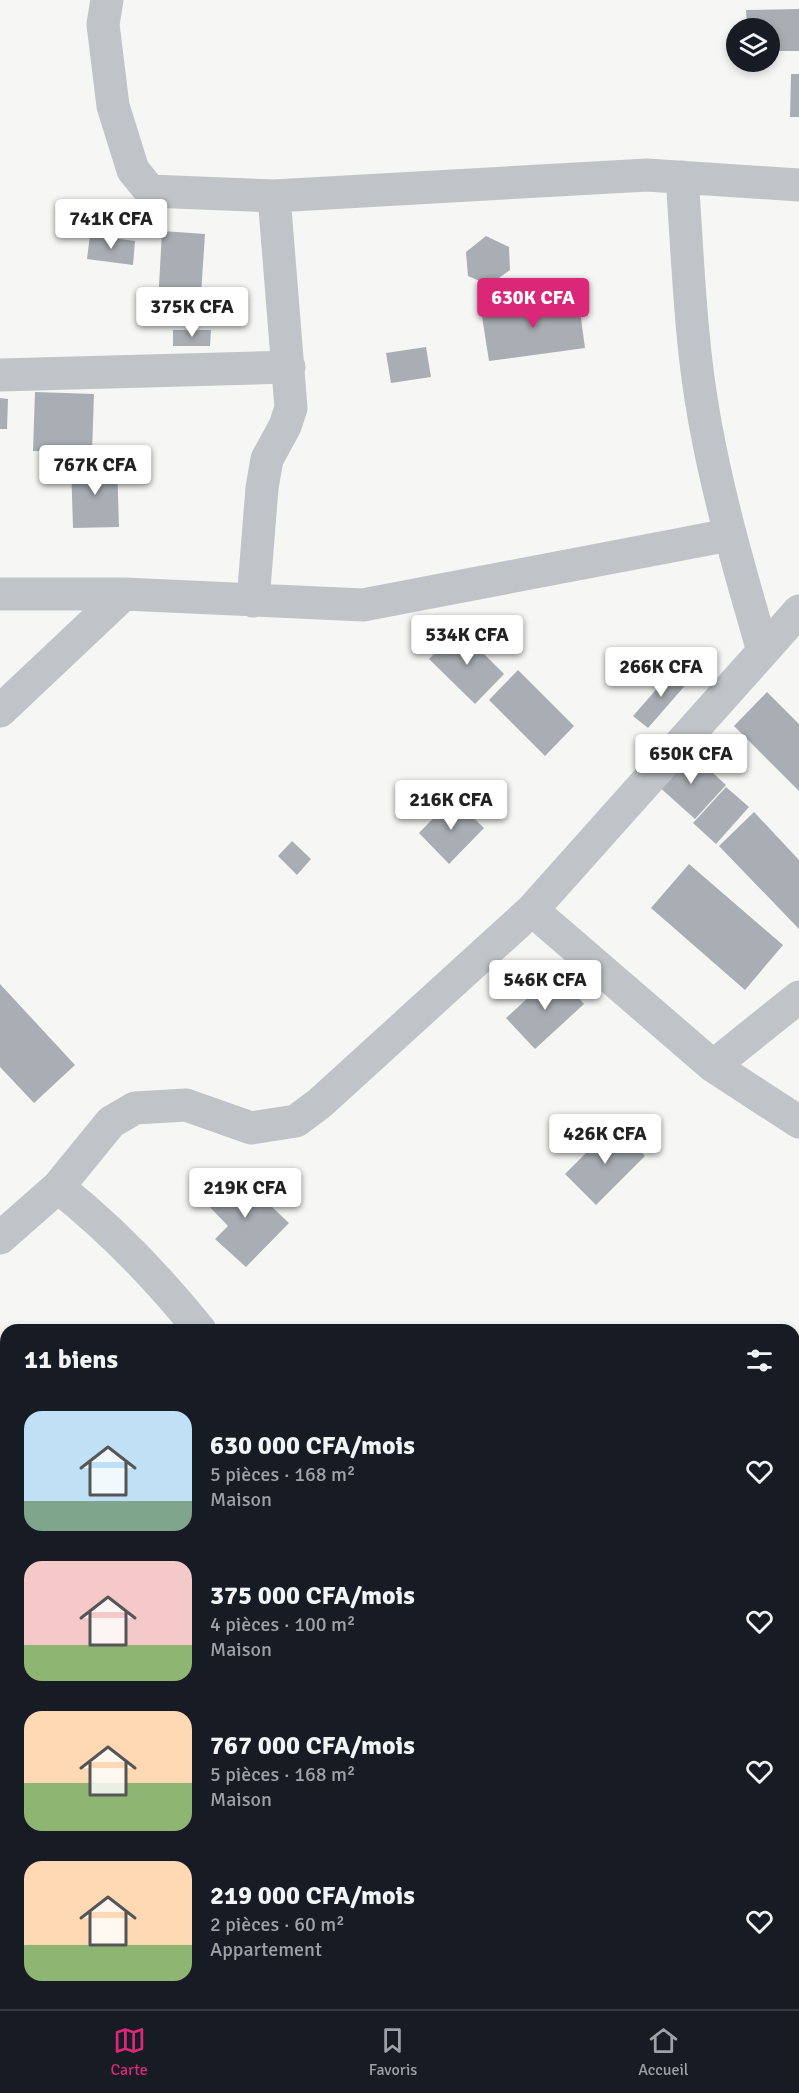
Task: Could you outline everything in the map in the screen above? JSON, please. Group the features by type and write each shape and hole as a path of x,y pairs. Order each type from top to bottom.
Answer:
{"street":[{"path":"107,0 103,24 113,106 132,170 150,191 274,196 647,175 799,185"},
{"path":"682,177 694,339 705,421 729,535 763,651"},
{"path":"252,601 262,488 267,459 285,426 291,408 274,196"},
{"path":"0,375 289,367"},
{"path":"0,594 124,594 363,605 729,535"},
{"path":"0,711 124,594"},
{"path":"0,1238 58,1187 111,1122 135,1108 186,1105 251,1128 296,1121 320,1103 532,910 799,611"},
{"path":"532,910 713,1066 799,1122"},
{"path":"713,1066 799,997"},
{"path":"58,1187 94,1216 172,1295 195,1324"}],"building":[{"path":"799,9 799,51 780,51 780,18 746,18 746,10"},
{"path":"791,74 799,74 799,117 790,117"},
{"path":"162,231 205,234 199,324 157,322"},
{"path":"90,235 135,241 133,265 87,259"},
{"path":"486,236 509,247 510,270 489,285 468,276 466,252"},
{"path":"578,296 585,348 489,361 481,310"},
{"path":"173,330 211,330 210,346 173,346"},
{"path":"426,347 431,377 391,383 386,353"},
{"path":"35,392 94,394 92,453 33,451"},
{"path":"0,398 8,399 7,429 0,429"},
{"path":"117,463 119,527 73,528 71,464"},
{"path":"459,629 504,674 475,704 429,659"},
{"path":"675,668 689,681 648,728 633,716"},
{"path":"518,670 574,726 545,756 489,700"},
{"path":"767,692 799,724 799,791 734,726"},
{"path":"688,750 726,785 695,819 657,785"},
{"path":"726,787 749,807 716,844 693,823"},
{"path":"453,798 484,828 449,864 419,833"},
{"path":"754,812 799,860 799,929 719,846"},
{"path":"292,841 311,859 297,875 278,856"},
{"path":"689,864 783,945 745,990 651,908"},
{"path":"556,972 584,1004 535,1049 506,1018"},
{"path":"0,984 75,1065 34,1103 0,1067"},
{"path":"614,1125 645,1156 596,1205 565,1174"},
{"path":"234,1171 289,1223 246,1267 215,1239 228,1226 205,1202"}]}
